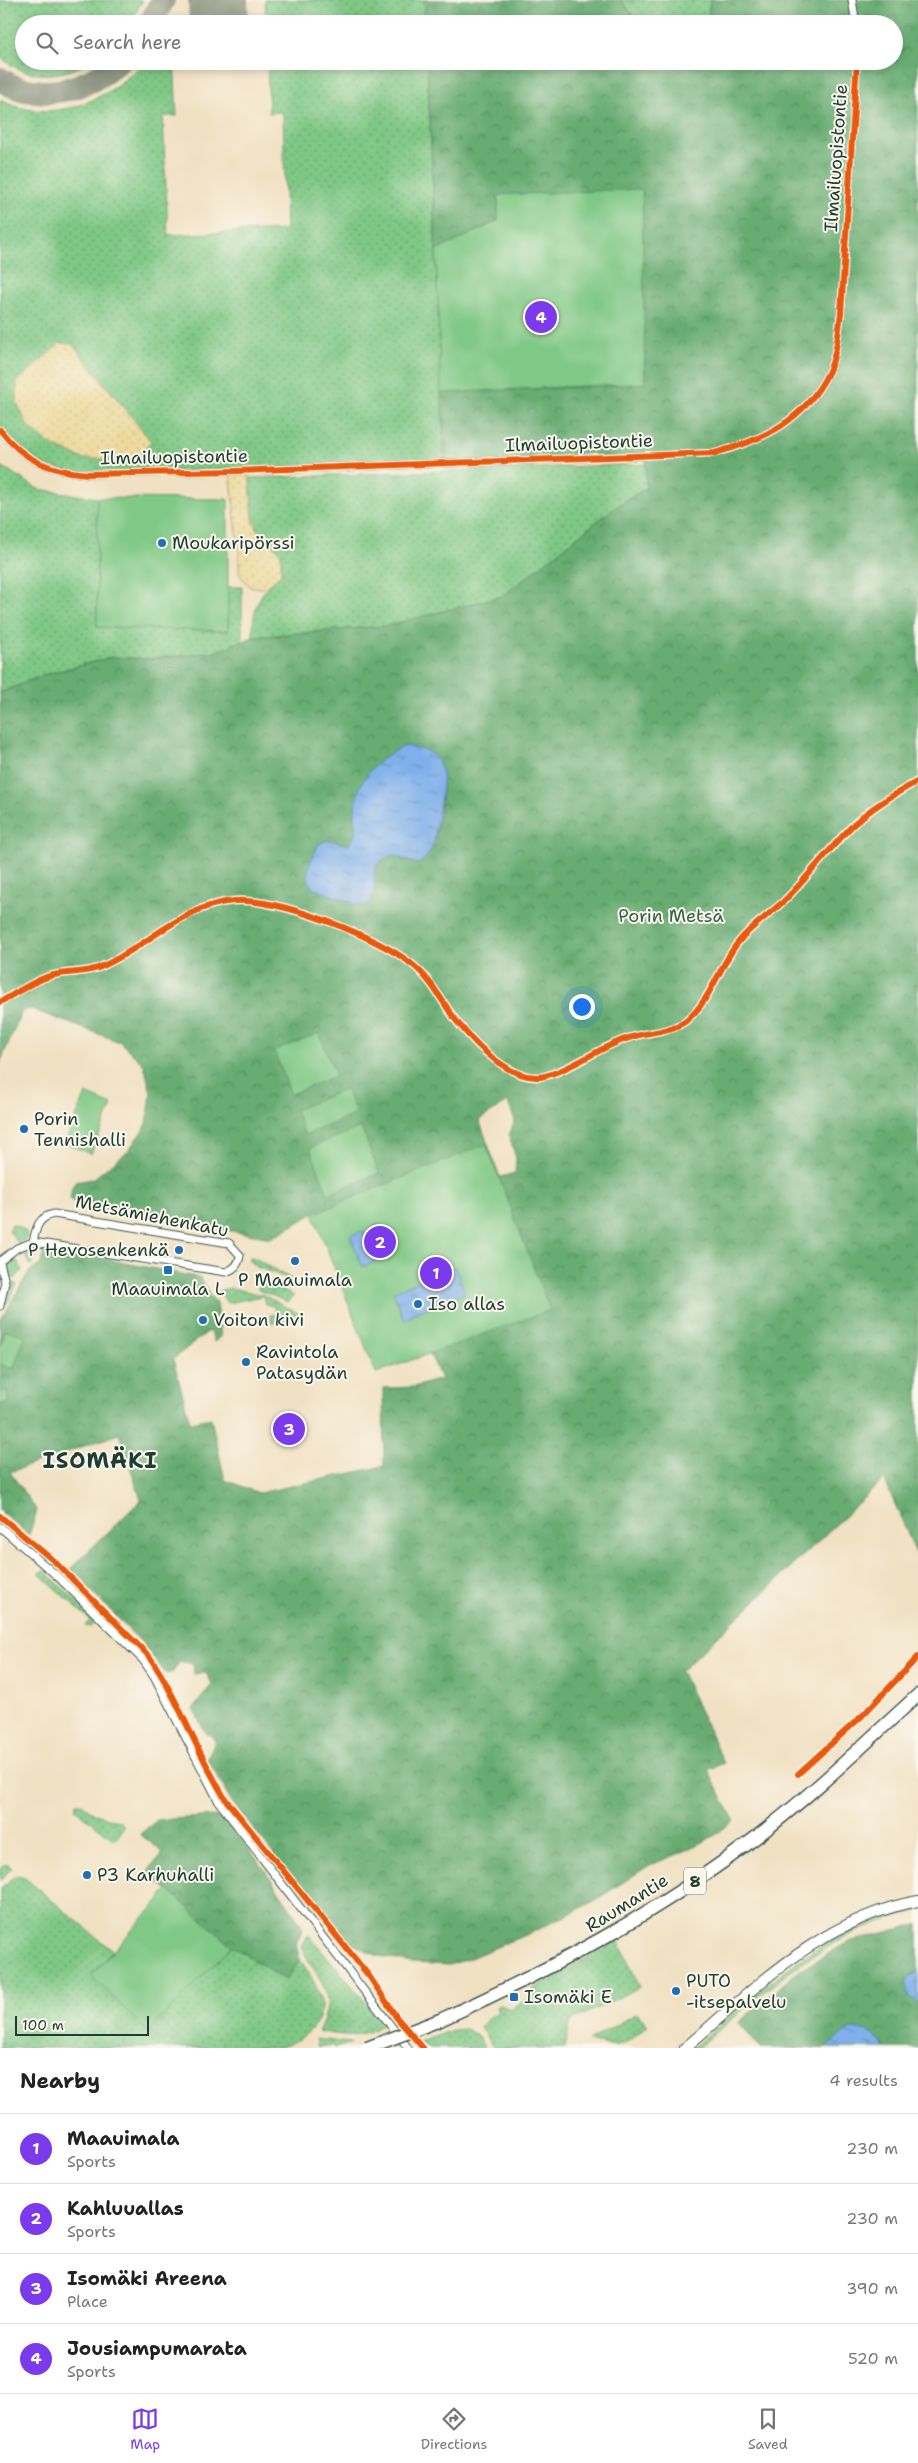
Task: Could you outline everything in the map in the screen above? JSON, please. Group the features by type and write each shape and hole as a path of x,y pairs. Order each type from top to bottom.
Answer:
{"highway":[{"name":"Raumantie","path":"367,2048 440,2020 523,1982 588,1947 689,1885 766,1829 918,1695"}],"main road":[{"path":"685,2048 782,1966 831,1932 860,1918 918,1902"}],"street":[{"path":"852,0 854,15"},
{"name":"Ilmailuopistontie","path":"0,430 13,444 43,465 63,472 87,474 238,471 715,453 752,442 769,434 800,411 828,373 836,347 841,313 856,70"},
{"name":"Metsämiehenkatu","path":"54,1214 229,1243 240,1255 240,1261 232,1270 226,1272 33,1242 39,1221 43,1217 54,1214"},
{"path":"0,1306 5,1282 0,1262 17,1248 33,1242"},
{"path":"0,1527 56,1575 143,1660 154,1676 219,1802 408,2048"}],"green space":[{"path":"0,0 143,0 134,15 15,15 15,67 0,56"},
{"path":"265,0 424,0 425,15 266,15"},
{"path":"424,0 621,0 632,15 425,15"},
{"path":"621,0 710,0 709,15 632,15"},
{"name":"Porin Metsä","path":"710,0 918,0 918,1558 884,1479 681,1671 724,1763 708,1770 734,1820 714,1836 648,1866 591,1903 537,1930 449,1965 411,1963 376,1955 346,1941 335,1931 232,1802 207,1758 215,1742 212,1736 206,1734 193,1709 212,1684 206,1673 194,1674 193,1664 180,1661 173,1672 166,1674 141,1642 70,1569 141,1500 119,1434 10,1472 37,1511 29,1535 0,1511 0,1404 8,1403 7,1391 0,1392 0,1364 13,1369 6,1330 0,1347 0,1321 29,1272 41,1264 45,1247 201,1278 209,1295 217,1303 221,1336 214,1342 211,1331 206,1333 173,1359 190,1422 211,1418 225,1480 259,1493 384,1466 383,1388 413,1387 441,1379 430,1354 441,1342 313,1214 271,1238 77,1204 70,1199 75,1182 93,1179 128,1151 147,1124 151,1093 144,1065 120,1042 31,1009 22,1011 0,1063 0,693 43,675 113,657 147,659 215,652 253,637 385,626 503,596 613,509 646,488 646,456 445,462 441,393 645,384 642,190 498,195 498,220 436,251 427,70 903,70 903,15 709,15","holes":["406,746 423,750 434,759 440,770 442,784 435,845 411,863 392,855 381,861 374,874 375,892 357,905 313,888 337,843 349,845 356,835 356,827","319,1033 336,1076 291,1094 275,1051","508,1102 515,1121 509,1135 516,1158 515,1173 500,1177 479,1120","361,1127 379,1173 328,1194 310,1148"]},
{"path":"23,70 71,70 56,74 31,73"},
{"path":"135,70 174,70 177,116 163,116 168,235 286,230 283,112 269,113 267,70 427,70 445,462 85,474 43,465 0,430 0,100 20,107 59,110 97,98 114,88"},
{"path":"642,189 645,383 441,393 436,251 498,221 498,195"},
{"path":"646,464 646,488 613,509 503,596 385,626 253,637 254,617 258,601 267,588 281,574 281,553 259,533 253,519 250,478"},
{"path":"0,465 38,489 97,498 97,627 228,631 228,587 242,587 242,641 215,652 147,659 113,657 43,675 0,693"},
{"name":"Moukaripörssi","path":"97,498 228,499 228,631 97,627"},
{"path":"319,1033 336,1076 291,1094 274,1051"},
{"path":"346,1089 356,1114 305,1135 295,1110"},
{"path":"86,1094 112,1105 91,1154 65,1143"},
{"path":"361,1127 379,1173 328,1194 310,1148"},
{"path":"486,1144 550,1310 376,1373 313,1214"},
{"path":"12,1224 25,1230 27,1234 26,1239 18,1243 9,1231"},
{"path":"39,1249 31,1265 29,1265 24,1254"},
{"path":"15,1257 22,1270 16,1278 6,1278 8,1264"},
{"path":"250,1257 293,1280 257,1267 248,1259"},
{"path":"260,1282 277,1286 294,1296 288,1302 258,1290"},
{"path":"7,1284 17,1284 8,1303 5,1301"},
{"path":"231,1288 263,1295 302,1315 272,1323 270,1315 276,1314 274,1306 265,1304 263,1296 227,1303 219,1291"},
{"path":"6,1330 25,1336 13,1369 0,1364 0,1347"},
{"path":"7,1391 8,1403 0,1404 0,1392"},
{"path":"44,1570 95,1618 96,1621 91,1627 85,1626 90,1620 39,1574"},
{"path":"77,1803 80,1803 96,1814 121,1822 124,1827 117,1838 113,1839 75,1809"},
{"path":"215,1816 227,1821 265,1870 303,1928 296,1944 300,1959 286,1980 232,1946 147,1872 163,1853 140,1834 157,1820"},
{"path":"6,1864 12,1868 0,1880 0,1870"},
{"path":"16,1875 25,1878 113,1951 91,1976 148,2031 232,1946 286,1980 300,1959 320,1997 320,2015 316,2023 303,2037 277,2048 0,2048 0,1887 7,1884"},
{"path":"168,1890 232,1946 148,2032 91,1976"},
{"path":"918,1907 918,1911 886,1920 856,1932 827,1947 774,1984 698,2048 692,2048 770,1982 824,1944 884,1916"},
{"path":"918,1924 918,1972 913,1973 906,1982 918,2003 918,2048 885,2048 882,2041 841,2035 827,2048 761,2048 738,2023 797,1972 848,1942"},
{"path":"308,1934 384,2024 368,2032 352,2035 318,2031 324,2018 327,1996 302,1947"},
{"path":"618,1940 640,1987 571,2021 564,2048 494,2048 480,2028 489,2017 498,2012 496,2007 501,2005 510,2009 534,1996 533,1989"},
{"path":"637,2013 648,2025 627,2042 608,2045 588,2041"},
{"path":"466,2029 478,2037 485,2048 428,2048 420,2042 453,2030"},
{"path":"316,2039 352,2043 335,2048 332,2045 318,2047"}],"sand":[{"path":"60,343 72,344 151,441 132,464 122,462 119,459 84,459 53,446 28,426 17,403 17,382"},
{"path":"249,470 253,519 259,533 281,553 281,574 264,588 250,587 239,574 239,553 230,471"}],"water":[{"path":"406,746 422,749 432,755 439,763 442,772 441,795 433,845 428,855 418,864 392,855 382,860 375,872 374,891 367,905 358,905 313,888 308,872 311,860 319,844 328,840 349,845 355,833 356,800 364,779 377,763"},
{"path":"378,1224 391,1256 382,1260 369,1228"},
{"path":"363,1231 375,1262 363,1267 350,1236"},
{"name":"Iso allas","path":"455,1267 465,1293 412,1314 412,1316 404,1320 393,1292"},
{"path":"918,1972 918,2003 910,1997 906,1982 909,1977"},
{"path":"852,2029 871,2034 885,2048 827,2048 841,2035"}],"taxiway":[{"path":"155,15 163,0"},
{"path":"0,79 15,87 30,91 46,92 78,86 93,80 108,70"}],"runway":[{"path":"218,0 219,15"}],"cycle path":[{"path":"0,430 9,441 28,457 50,467 87,474 238,471 715,453 750,442 780,426 807,404 828,373 833,359 841,313 856,70"},
{"path":"0,1002 44,978 57,974 92,970 105,965 121,957 183,917 200,909 235,901 254,902 277,906 328,921 397,954 420,971 458,1023 485,1052 508,1069 520,1074 533,1077 545,1076 567,1068 610,1045 639,1035 667,1030 686,1021 694,1014 706,997 737,943 785,900 860,818 918,781"},
{"path":"0,1516 55,1562 149,1656 170,1691 226,1800 369,1976 397,2018 423,2048"},
{"path":"798,1774 863,1715 918,1657"}],"place":[{"name":"Jousiampumarata","path":"541,317"},
{"name":"Moukaripörssi","path":"162,543"},
{"name":"Porin Tennishalli","path":"24,1129"},
{"name":"Kahluuallas","path":"380,1242"},
{"name":"P Hevosenkenkä","path":"179,1250"},
{"name":"P Maauimala","path":"295,1261"},
{"name":"Maauimala L","path":"168,1270"},
{"name":"Maauimala","path":"436,1273"},
{"name":"Iso allas","path":"418,1304"},
{"name":"Voiton kivi","path":"203,1320"},
{"name":"Ravintola Patasydän","path":"246,1362"},
{"name":"Isomäki Areena","path":"289,1429"},
{"name":"P3 Karhuhalli","path":"87,1875"},
{"name":"PUTO -itsepalvelu","path":"676,1991"},
{"name":"Isomäki E","path":"514,1997"}],"district":[{"name":"ISOMÄKI","path":"100,1460"}]}
